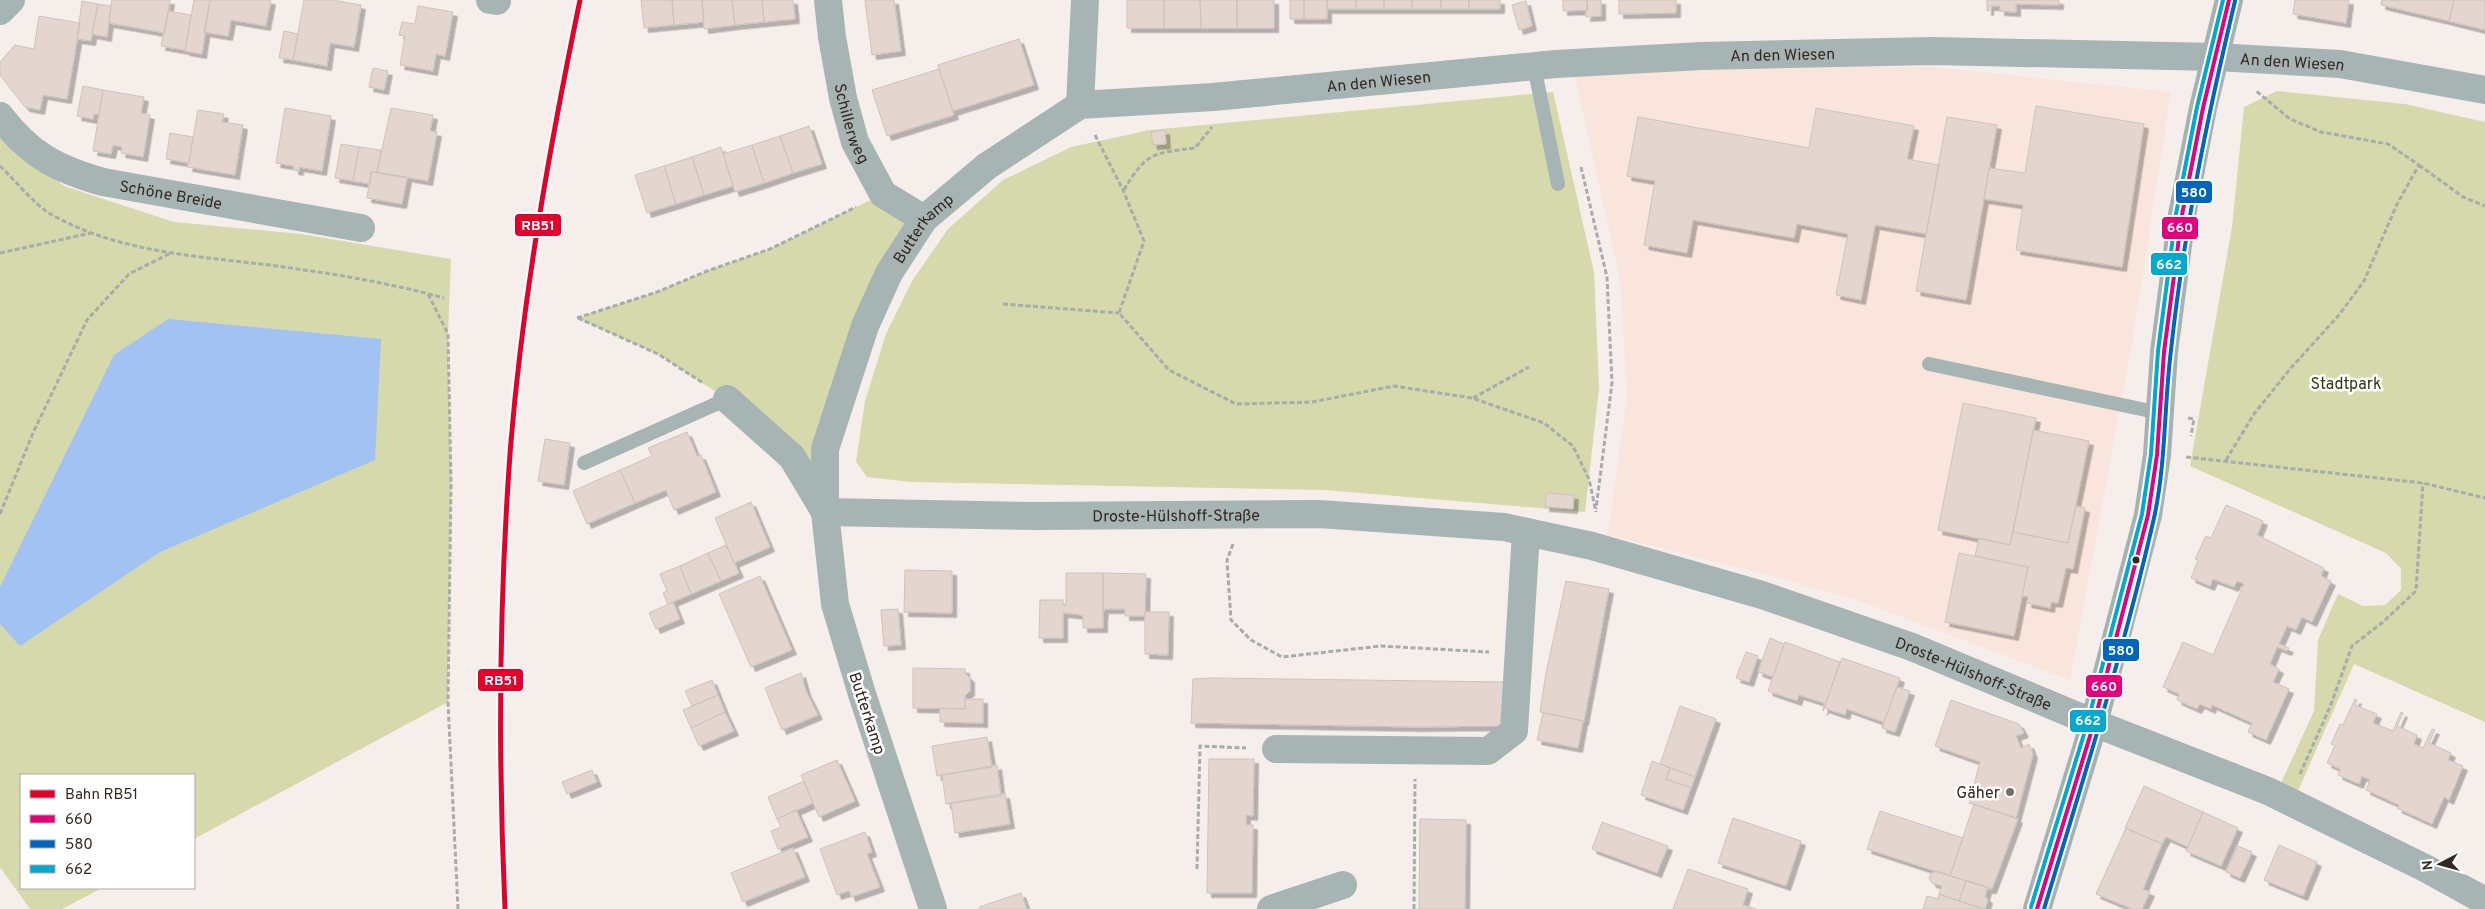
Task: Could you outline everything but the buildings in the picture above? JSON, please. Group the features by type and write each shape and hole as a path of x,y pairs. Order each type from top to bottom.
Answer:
{"street":[{"path":"0,11 11,0"},
{"name":"Schillerweg","path":"828,0 843,98 855,142 883,194"},
{"path":"1080,105 1085,0"},
{"path":"2037,909 2094,723 2148,515 2157,455 2164,352 2182,216 2215,57 2229,0"},
{"name":"An den Wiesen","path":"1080,105 1213,97 1534,66 1701,56 1923,52 2215,57 2340,64 2485,90"},
{"name":"Butterkamp","path":"933,909 862,694 835,604 824,512 825,449 865,326 888,273 924,219 988,166 1080,105"},
{"name":"Schöne Breide","path":"0,116 30,148 67,172 103,182 361,228"},
{"path":"883,194 924,219"},
{"name":"Butterkamp","path":"727,399 792,457 824,512"},
{"name":"Droste-Hülshoff-Straße","path":"824,512 1035,516 1319,514 1504,527 1592,546 1762,595 1912,647 2094,723 2287,800 2425,868 2485,901"},
{"path":"1276,748 1415,748 1488,751 1514,731 1517,653 1526,532"},
{"path":"1271,909 1343,886"}],"lane":[{"path":"1534,66 1558,184"},
{"path":"1929,364 2160,413"},
{"path":"584,463 727,399"}],"path":[{"path":"2253,88 2290,119 2321,132 2388,144 2462,197 2485,206"},
{"path":"1123,190 1137,167 1156,153 1195,148 1214,124 1213,97"},
{"path":"1104,152 1123,190 1144,241 1119,313"},
{"path":"1578,158 1607,277 1612,383 1592,546"},
{"path":"2226,460 2254,414 2290,369 2339,315 2364,281 2397,204 2418,164"},
{"path":"0,166 48,213 91,233 169,254 307,270 444,298"},
{"path":"727,399 658,354 577,318 657,292 707,271 770,249 883,194"},
{"path":"0,253 91,233"},
{"path":"0,514 33,433 87,320 129,274 169,254"},
{"path":"428,294 448,334 451,484 448,702 458,909"},
{"path":"1003,304 1119,313 1169,370 1236,404 1312,402 1394,386 1472,398 1544,423 1573,446 1589,479 1596,512"},
{"path":"1472,398 1529,367"},
{"path":"2160,413 2194,419 2190,438"},
{"path":"2188,448 2186,457 2423,483 2485,498"},
{"path":"2287,800 2330,707 2352,646 2383,622 2416,592 2423,483"},
{"path":"1222,514 1235,540 1227,560 1231,620 1251,640 1282,657 1381,646 1517,653"},
{"path":"1197,870 1200,746 1276,748"},
{"path":"1414,909 1415,748"}],"shaded area":[{"path":"1717,67 1934,67 2171,92 2133,338 2070,680 1851,598 1765,574 1608,535 1627,395 1620,279 1575,77"}],"green space":[{"name":"Stadtpark","path":"2277,91 2405,104 2485,122 2485,722 2354,664 2298,791 2281,783 2314,711 2318,640 2338,594 2363,606 2385,605 2401,590 2401,569 2386,553 2190,466 2232,227 2244,107"},
{"path":"1553,92 1594,272 1599,388 1585,512 1325,490 911,482 867,477 856,462 865,401 886,334 912,281 948,229 1003,180 1071,147 1150,130"},
{"path":"0,138 64,186 174,222 301,234 451,259 448,334 451,484 448,702 195,838 195,774 20,774 20,889 100,889 62,909 30,909 0,867"},
{"path":"883,194 924,219 865,326 825,512 727,399 658,354 577,318 657,292 707,271 770,249"}],"water":[{"path":"168,319 381,339 375,460 160,552 20,646 0,624 0,587 114,355"}],"rail line":[{"name":"RB51","path":"505,909 501,795 501,682 506,511 510,454 529,283 547,169 580,0"}],"transit line":[{"name":"662","path":"2031,907 2088,721 2142,514 2151,454 2158,351 2176,214 2197,107 2223,0"},
{"name":"660","path":"2037,909 2094,723 2148,515 2157,455 2164,352 2182,215 2203,108 2229,0"},
{"name":"580","path":"2044,909 2116,666 2154,518 2161,476 2176,305 2206,132 2235,1"}],"place":[{"name":"Gäher","path":"2010,792"}]}
